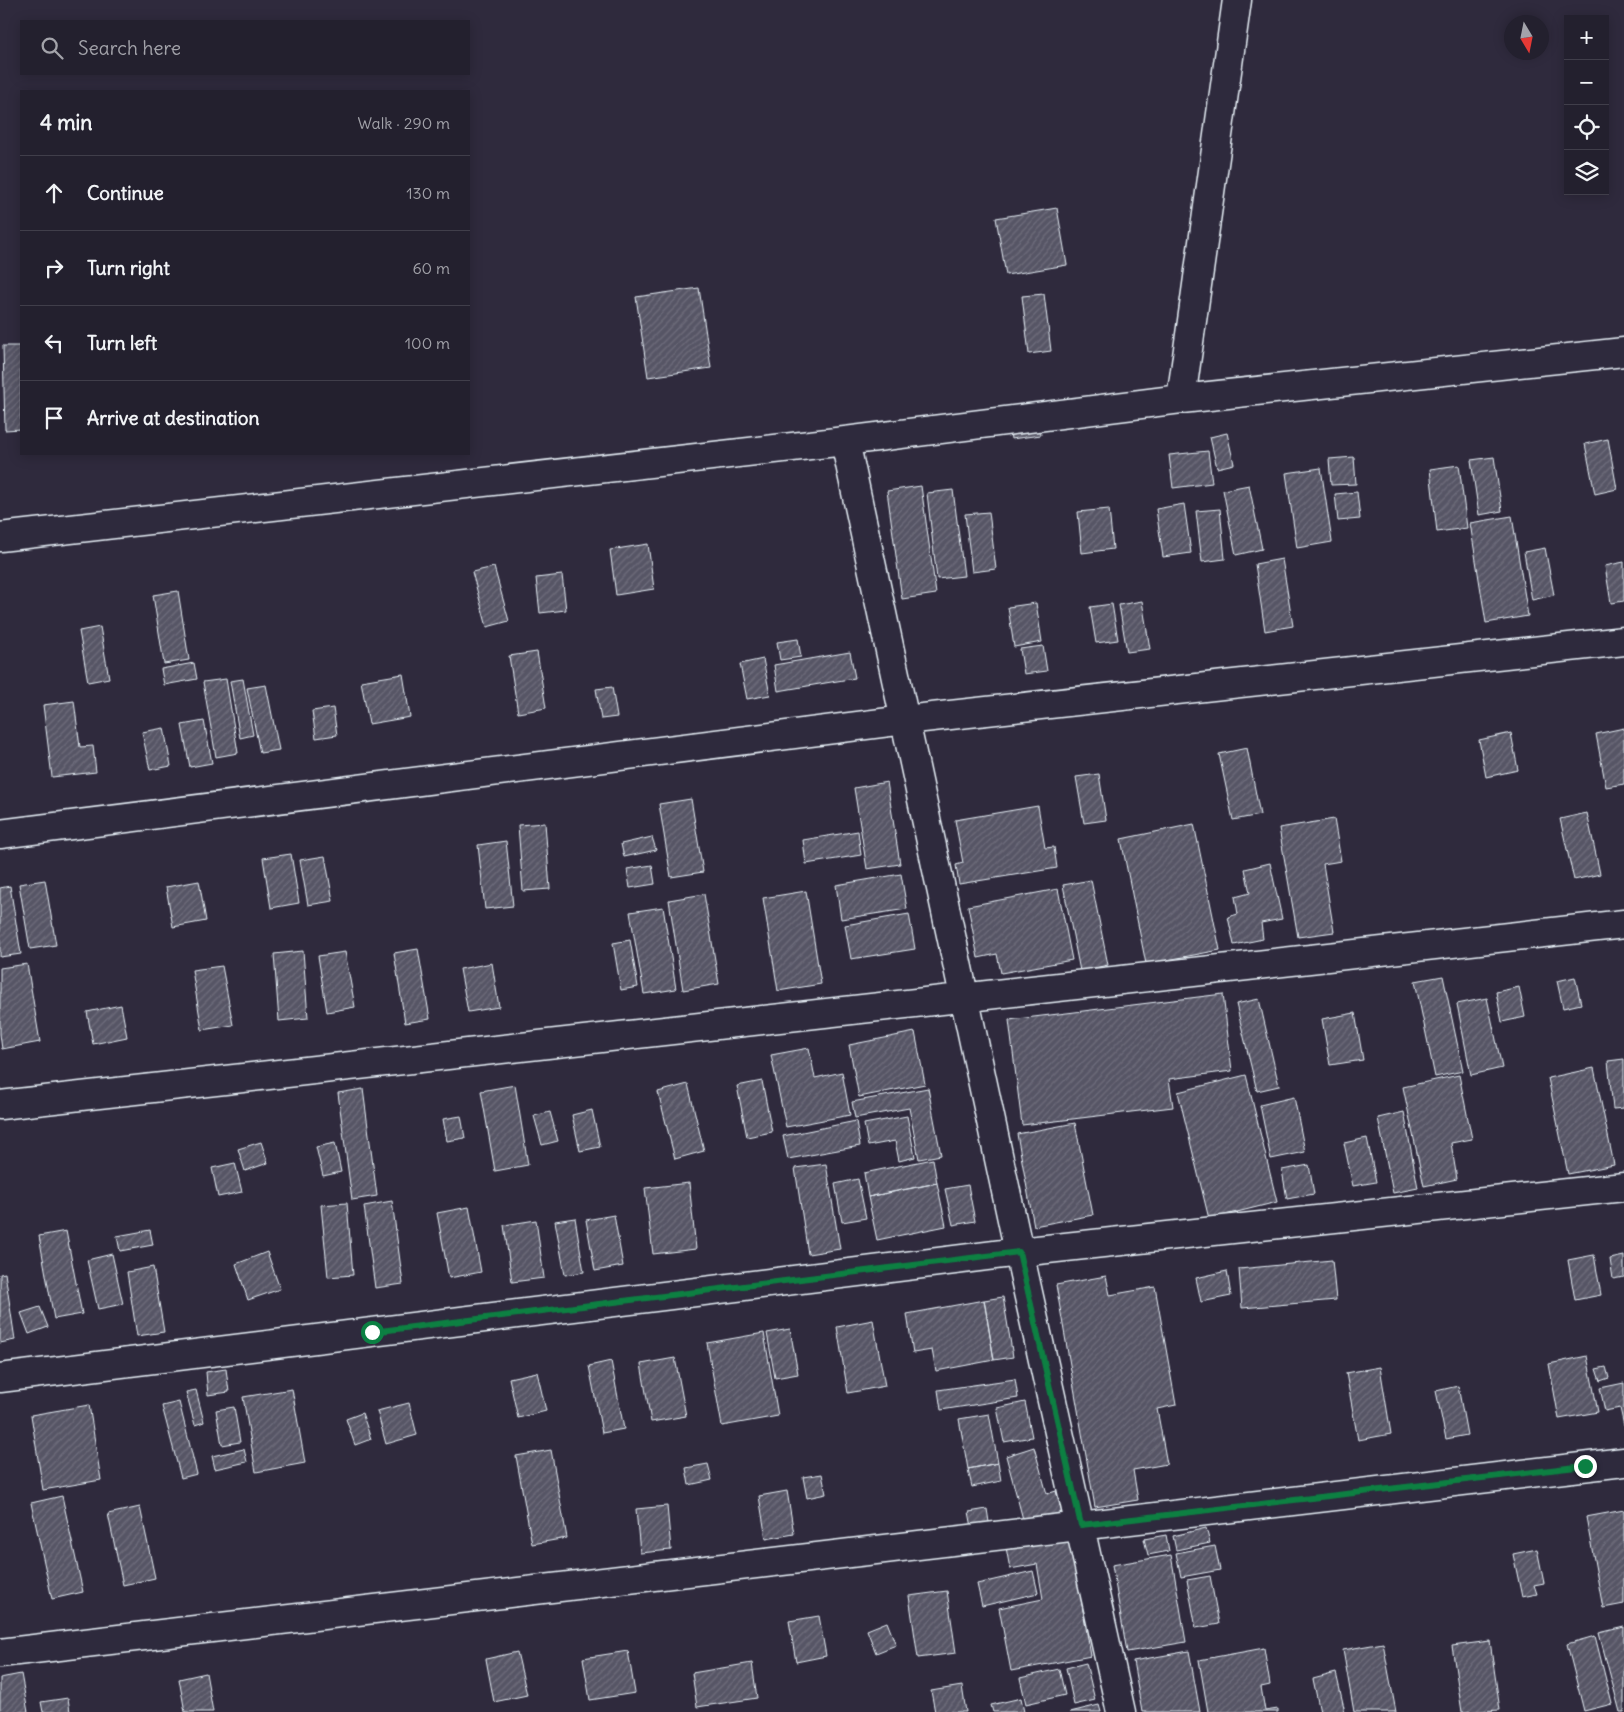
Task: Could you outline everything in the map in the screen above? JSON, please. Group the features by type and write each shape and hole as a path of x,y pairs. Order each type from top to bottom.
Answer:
{"street":[{"path":"1181,399 1237,0"},
{"path":"0,537 845,441 1181,399 1624,352"},
{"path":"845,441 1019,1252 1121,1712"},
{"path":"0,834 905,720 1624,641"},
{"path":"0,1105 1624,924"},
{"path":"0,1378 1019,1252 1624,1187"},
{"path":"0,1653 1624,1462"}],"building":[{"path":"1057,208 1067,265 1006,275 996,218"},
{"path":"699,288 711,368 648,377 636,297"},
{"path":"1044,294 1051,351 1029,354 1022,296"},
{"path":"3,346 20,346 20,429 5,430"},
{"path":"1036,404 1041,435 1011,439 1006,407"},
{"path":"1227,433 1234,464 1217,468 1210,437"},
{"path":"1608,439 1617,489 1595,494 1585,444"},
{"path":"1208,451 1212,483 1173,488 1169,455"},
{"path":"1354,457 1356,484 1331,485 1329,459"},
{"path":"1494,457 1502,511 1479,515 1471,460"},
{"path":"1459,465 1467,528 1437,532 1430,469"},
{"path":"1321,468 1332,542 1297,548 1286,473"},
{"path":"1249,485 1262,549 1236,555 1223,490"},
{"path":"921,486 936,594 902,599 887,491"},
{"path":"953,490 964,576 937,579 927,493"},
{"path":"1357,492 1360,519 1338,521 1335,494"},
{"path":"1184,504 1191,553 1163,557 1156,509"},
{"path":"1109,509 1113,549 1082,553 1078,512"},
{"path":"1220,509 1225,559 1202,562 1196,511"},
{"path":"989,512 996,569 972,572 965,514"},
{"path":"1512,516 1528,616 1486,623 1470,523"},
{"path":"648,544 654,589 616,595 610,550"},
{"path":"1545,548 1554,595 1532,600 1524,552"},
{"path":"1282,559 1293,626 1265,631 1255,564"},
{"path":"1624,562 1624,601 1611,603 1605,566"},
{"path":"494,567 509,621 487,627 472,572"},
{"path":"562,575 566,610 540,613 536,578"},
{"path":"178,591 189,660 164,664 153,595"},
{"path":"1142,601 1150,649 1127,652 1119,605"},
{"path":"1036,603 1042,642 1014,647 1008,607"},
{"path":"1112,604 1118,640 1096,643 1090,607"},
{"path":"100,627 109,678 88,682 79,631"},
{"path":"798,639 801,657 780,660 777,642"},
{"path":"1043,646 1047,671 1024,674 1020,649"},
{"path":"537,652 546,708 518,713 509,656"},
{"path":"850,652 855,678 778,691 774,665"},
{"path":"763,659 770,695 747,699 740,664"},
{"path":"194,663 197,679 164,685 161,669"},
{"path":"403,674 410,717 369,724 361,681"},
{"path":"226,679 238,753 216,757 203,682"},
{"path":"243,679 253,735 240,738 230,681"},
{"path":"266,685 279,750 260,753 247,688"},
{"path":"612,687 617,717 601,719 596,689"},
{"path":"74,701 80,747 93,746 96,772 52,777 43,705"},
{"path":"333,708 337,735 316,738 312,711"},
{"path":"204,721 212,763 190,767 182,725"},
{"path":"164,728 171,766 150,770 142,732"},
{"path":"1624,728 1624,784 1606,787 1596,734"},
{"path":"1511,733 1518,770 1486,777 1479,740"},
{"path":"1247,748 1260,815 1233,820 1219,754"},
{"path":"1099,774 1106,820 1084,823 1076,777"},
{"path":"887,782 900,864 867,869 854,788"},
{"path":"691,799 703,872 671,877 659,804"},
{"path":"1038,806 1045,848 1054,847 1057,868 959,884 956,865 963,863 955,820"},
{"path":"1587,813 1600,874 1574,880 1560,819"},
{"path":"1334,819 1341,861 1323,864 1334,932 1298,937 1279,828"},
{"path":"545,823 550,889 523,891 518,825"},
{"path":"1194,824 1220,950 1146,964 1121,839"},
{"path":"858,831 861,855 806,864 803,840"},
{"path":"652,837 656,850 624,857 621,844"},
{"path":"506,841 513,906 485,909 478,845"},
{"path":"291,854 299,903 271,908 263,858"},
{"path":"325,856 333,901 308,905 300,860"},
{"path":"1270,863 1282,919 1261,923 1263,939 1234,945 1228,917 1238,914 1235,897 1250,893 1245,869"},
{"path":"652,865 655,884 630,888 627,869"},
{"path":"901,874 907,909 841,919 836,885"},
{"path":"45,880 56,945 30,949 19,884"},
{"path":"1091,880 1108,965 1080,971 1063,885"},
{"path":"199,881 206,921 173,927 166,887"},
{"path":"10,886 21,954 0,957 0,888"},
{"path":"1058,889 1072,960 1001,973 997,954 978,958 968,906"},
{"path":"806,891 821,984 778,991 763,898"},
{"path":"704,894 719,984 683,990 669,900"},
{"path":"663,907 676,989 644,994 630,912"},
{"path":"909,914 915,949 851,959 845,925"},
{"path":"630,940 638,987 621,990 613,943"},
{"path":"418,949 430,1019 405,1023 394,953"},
{"path":"303,951 308,1018 279,1021 274,954"},
{"path":"345,952 355,1007 327,1012 318,956"},
{"path":"492,963 499,1007 468,1012 460,969"},
{"path":"27,964 40,1042 2,1049 0,1034 0,968"},
{"path":"222,966 233,1025 202,1030 192,970"},
{"path":"1443,976 1463,1071 1435,1077 1415,981"},
{"path":"1575,977 1581,1004 1563,1008 1557,981"},
{"path":"1519,987 1525,1017 1502,1022 1496,992"},
{"path":"1223,994 1232,1071 1169,1079 1173,1107 1022,1125 1009,1020"},
{"path":"1487,998 1502,1068 1471,1075 1457,1004"},
{"path":"1259,999 1279,1086 1257,1091 1236,1004"},
{"path":"121,1005 127,1037 93,1044 87,1012"},
{"path":"1355,1013 1363,1060 1330,1065 1322,1019"},
{"path":"915,1032 925,1084 859,1097 849,1045"},
{"path":"809,1048 815,1078 842,1072 850,1115 786,1127 771,1055"},
{"path":"1624,1059 1624,1108 1613,1109 1608,1061"},
{"path":"1594,1068 1614,1165 1568,1174 1548,1078"},
{"path":"1246,1075 1277,1202 1209,1219 1178,1092"},
{"path":"1459,1075 1472,1139 1451,1143 1457,1179 1424,1186 1403,1087"},
{"path":"762,1081 772,1132 747,1137 737,1086"},
{"path":"688,1084 704,1151 675,1159 658,1092"},
{"path":"515,1085 528,1165 495,1171 481,1091"},
{"path":"928,1088 941,1155 919,1159 909,1108 855,1118 852,1102"},
{"path":"363,1089 377,1196 352,1200 338,1093"},
{"path":"1294,1097 1305,1152 1271,1159 1260,1105"},
{"path":"592,1110 600,1147 580,1151 572,1115"},
{"path":"550,1112 558,1141 542,1145 534,1116"},
{"path":"1404,1112 1418,1188 1393,1193 1378,1118"},
{"path":"461,1116 465,1138 447,1141 443,1119"},
{"path":"907,1116 915,1157 899,1161 895,1141 868,1146 864,1124"},
{"path":"856,1121 860,1146 788,1159 783,1136"},
{"path":"1075,1123 1093,1215 1034,1226 1017,1134"},
{"path":"1367,1138 1376,1182 1353,1186 1344,1143"},
{"path":"261,1142 268,1163 245,1171 238,1149"},
{"path":"335,1143 341,1172 323,1176 316,1147"},
{"path":"933,1159 937,1183 868,1197 864,1173"},
{"path":"235,1163 242,1192 218,1197 212,1168"},
{"path":"826,1164 840,1249 808,1254 795,1168"},
{"path":"1309,1165 1314,1194 1287,1199 1282,1170"},
{"path":"858,1179 866,1218 842,1222 835,1184"},
{"path":"689,1183 696,1249 653,1254 645,1188"},
{"path":"937,1183 946,1226 877,1240 868,1197"},
{"path":"968,1185 975,1221 953,1225 945,1189"},
{"path":"392,1201 403,1284 375,1288 364,1206"},
{"path":"347,1203 353,1275 328,1277 321,1205"},
{"path":"469,1207 481,1272 449,1278 437,1213"},
{"path":"614,1215 623,1266 595,1271 586,1220"},
{"path":"575,1218 584,1272 565,1275 555,1221"},
{"path":"536,1220 544,1278 512,1282 504,1225"},
{"path":"150,1230 153,1245 120,1251 117,1236"},
{"path":"66,1231 82,1314 54,1319 39,1236"},
{"path":"267,1252 280,1289 248,1300 236,1264"},
{"path":"112,1254 123,1304 98,1309 87,1260"},
{"path":"1594,1255 1601,1295 1575,1300 1568,1260"},
{"path":"1624,1256 1624,1277 1613,1279 1610,1259"},
{"path":"1332,1260 1336,1300 1242,1308 1239,1269"},
{"path":"153,1267 164,1332 137,1336 127,1272"},
{"path":"1227,1271 1231,1296 1201,1302 1196,1278"},
{"path":"5,1273 15,1340 0,1343 0,1274"},
{"path":"1106,1276 1110,1295 1155,1287 1176,1405 1157,1409 1167,1464 1133,1470 1138,1500 1095,1507 1056,1285"},
{"path":"1003,1297 1013,1357 994,1360 984,1300"},
{"path":"984,1300 994,1360 936,1371 932,1350 913,1353 907,1314"},
{"path":"40,1307 48,1327 29,1334 21,1313"},
{"path":"873,1320 885,1386 848,1393 837,1327"},
{"path":"790,1329 798,1374 775,1378 767,1333"},
{"path":"764,1333 778,1416 722,1426 707,1343"},
{"path":"1587,1356 1598,1412 1559,1419 1549,1364"},
{"path":"675,1358 686,1416 651,1422 641,1364"},
{"path":"611,1361 624,1429 602,1433 589,1366"},
{"path":"1380,1367 1391,1434 1358,1440 1346,1373"},
{"path":"1606,1367 1609,1378 1600,1381 1596,1369"},
{"path":"226,1369 229,1392 208,1395 206,1372"},
{"path":"537,1372 546,1411 518,1418 509,1378"},
{"path":"1015,1379 1018,1398 941,1410 938,1390"},
{"path":"1624,1383 1624,1426 1620,1408 1605,1411 1600,1388"},
{"path":"1458,1386 1467,1435 1446,1439 1436,1391"},
{"path":"292,1389 305,1463 256,1472 243,1397"},
{"path":"196,1390 204,1422 195,1425 186,1392"},
{"path":"179,1402 197,1474 181,1478 162,1406"},
{"path":"1025,1402 1032,1437 1004,1442 997,1408"},
{"path":"409,1403 417,1435 386,1444 377,1411"},
{"path":"89,1405 101,1480 43,1490 31,1415"},
{"path":"234,1407 240,1442 222,1445 216,1410"},
{"path":"362,1413 371,1439 355,1445 346,1419"},
{"path":"989,1414 998,1463 968,1469 959,1419"},
{"path":"1034,1447 1047,1494 1056,1491 1062,1512 1024,1523 1006,1456"},
{"path":"244,1449 247,1462 215,1469 212,1456"},
{"path":"551,1450 567,1538 532,1544 516,1456"},
{"path":"998,1463 1001,1481 972,1487 968,1469"},
{"path":"708,1464 712,1480 689,1485 686,1468"},
{"path":"822,1474 826,1494 807,1498 803,1477"},
{"path":"787,1491 794,1534 766,1539 759,1496"},
{"path":"62,1496 83,1592 52,1599 31,1503"},
{"path":"667,1506 671,1550 640,1553 636,1509"},
{"path":"140,1507 155,1578 123,1585 108,1514"},
{"path":"987,1509 990,1529 973,1532 969,1512"},
{"path":"1624,1510 1624,1604 1603,1608 1586,1517"},
{"path":"1206,1528 1210,1543 1176,1550 1173,1536"},
{"path":"1069,1531 1091,1656 1011,1671 999,1608 1043,1599 1037,1564 1010,1569 1005,1542"},
{"path":"1166,1535 1169,1551 1148,1555 1144,1539"},
{"path":"1215,1546 1220,1570 1181,1577 1176,1553"},
{"path":"1537,1549 1544,1583 1534,1585 1537,1594 1522,1597 1513,1554"},
{"path":"1171,1555 1186,1642 1127,1652 1112,1565"},
{"path":"1033,1571 1038,1593 982,1606 977,1584"},
{"path":"1210,1576 1219,1624 1196,1628 1187,1580"},
{"path":"947,1591 956,1653 918,1658 909,1596"},
{"path":"819,1616 826,1656 796,1662 789,1621"},
{"path":"887,1622 896,1645 876,1653 867,1630"},
{"path":"1624,1627 1624,1712 1620,1712 1599,1633"},
{"path":"1595,1636 1612,1704 1584,1711 1567,1644"},
{"path":"1490,1641 1500,1710 1462,1712 1452,1646"},
{"path":"1383,1643 1396,1712 1354,1712 1343,1650"},
{"path":"1264,1648 1270,1685 1261,1687 1265,1711 1278,1709 1278,1712 1208,1712 1199,1660"},
{"path":"628,1651 635,1693 590,1700 583,1658"},
{"path":"1189,1651 1200,1712 1142,1712 1133,1661"},
{"path":"517,1652 527,1695 494,1702 486,1659"},
{"path":"752,1663 757,1698 697,1707 692,1673"},
{"path":"1086,1663 1095,1700 1074,1705 1066,1668"},
{"path":"1059,1669 1065,1695 1026,1704 1020,1678"},
{"path":"206,1673 213,1712 185,1712 179,1679"},
{"path":"1336,1673 1345,1712 1320,1712 1313,1679"},
{"path":"21,1674 28,1712 0,1712 0,1678"},
{"path":"962,1686 966,1712 935,1712 931,1691"},
{"path":"68,1698 70,1712 43,1712 41,1702"},
{"path":"1021,1698 1024,1712 993,1712 991,1705"},
{"path":"1099,1705 1101,1712 1070,1712"}],"route":[{"path":"372,1332 1019,1252 1081,1525 1585,1466"}]}
